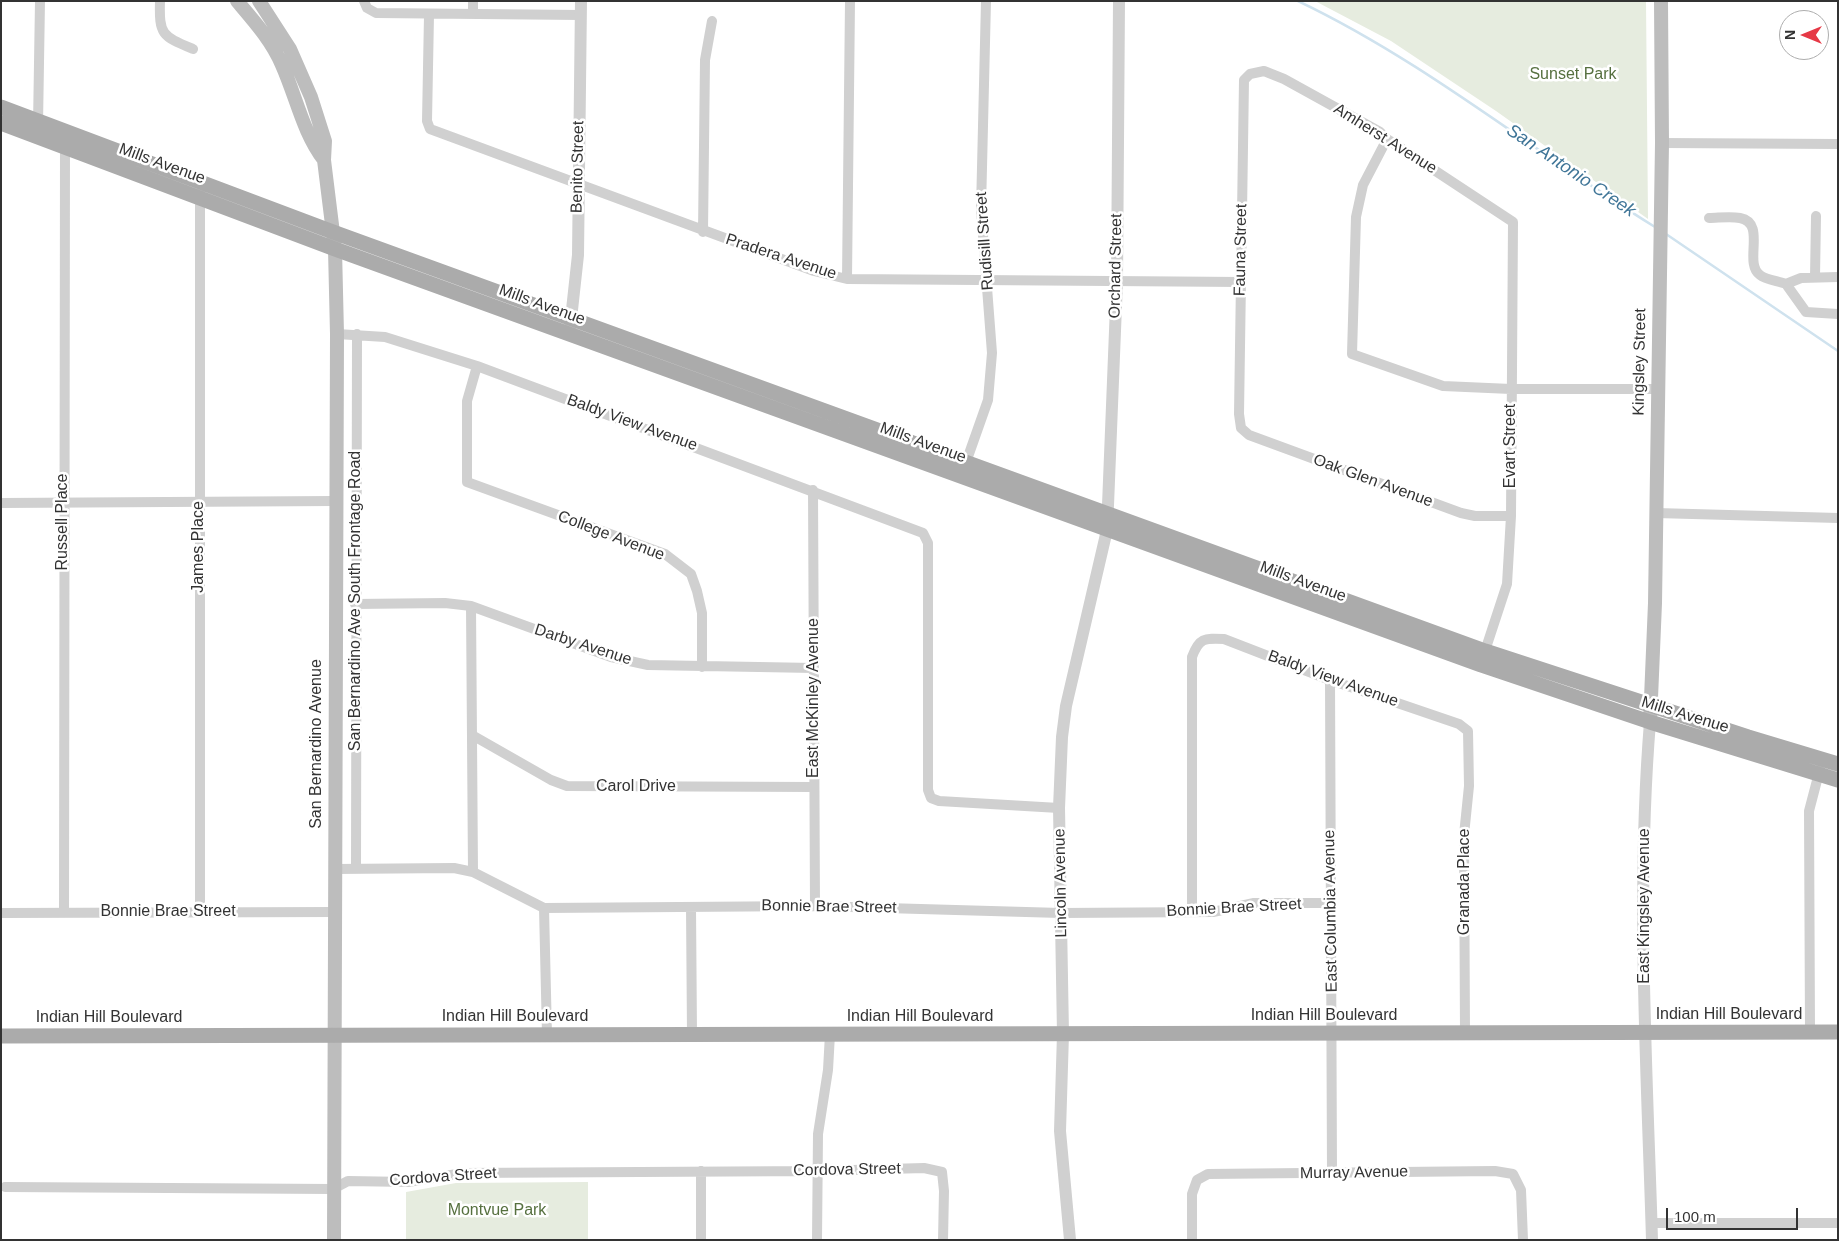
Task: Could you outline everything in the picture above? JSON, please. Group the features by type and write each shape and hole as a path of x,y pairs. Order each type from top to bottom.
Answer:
{"main road":[{"path":"237,1 258,26 281,62 312,145 324,160"},
{"name":"San Bernardino Avenue","path":"259,1 290,49 311,97 325,141 324,160 335,249 337,334 334,501 336,869 334,1240"},
{"name":"Kingsley Street","path":"1650,722 1656,513 1662,143 1661,1"},
{"name":"Mills Avenue","path":"1,107 38,121 66,139 200,197 335,249 569,333 964,469 1107,514 1650,722 1838,780"},
{"name":"Mills Avenue","path":"1,123 38,136 66,139 201,181 333,232 571,317 964,469 1107,530 1483,658 1651,706 1831,762"},
{"name":"Indian Hill Boulevard","path":"1,1036 1838,1032"}],"street":[{"path":"38,136 40,1"},
{"path":"160,1 162,32 167,38 193,49"},
{"path":"473,1 473,14"},
{"name":"Benito Street","path":"569,333 578,255 581,1"},
{"path":"847,279 850,1"},
{"name":"Rudisill Street","path":"964,469 985,414 991,385 991,322 981,209 986,1"},
{"name":"Orchard Street","path":"1107,530 1117,281 1119,1"},
{"path":"365,5 376,13 581,15"},
{"name":"Pradera Avenue","path":"429,15 427,121 430,129 703,232 814,271 847,279 1241,282"},
{"path":"703,232 704,60 712,21"},
{"name":"Amherst Avenue","path":"1250,74 1264,71 1284,79 1380,132 1387,139 1513,222"},
{"name":"Fauna Street","path":"1241,428 1239,414 1244,80 1250,74"},
{"name":"Russell Place","path":"64,913 63,503 66,139"},
{"path":"1387,139 1363,185 1356,218 1352,354 1443,386 1512,389 1657,389"},
{"path":"1662,143 1838,144"},
{"name":"James Place","path":"200,912 199,502 201,181"},
{"path":"1815,277 1816,216"},
{"path":"1709,218 1741,218 1749,223 1754,230 1754,267 1760,276 1786,284 1806,312 1838,314"},
{"name":"Evart Street","path":"1483,658 1507,584 1511,516 1513,222"},
{"path":"1786,284 1800,278 1838,277"},
{"name":"Baldy View Avenue","path":"337,334 385,337 477,366 923,532 928,543 928,790 931,798 939,801 1059,808"},
{"name":"San Bernardino Ave South Frontage Road","path":"356,869 357,334"},
{"name":"College Avenue","path":"477,366 467,401 466,482 665,554 691,574 702,613 702,667"},
{"name":"Oak Glen Avenue","path":"1241,428 1249,435 1461,513 1475,516 1511,516"},
{"name":"East McKinley Avenue","path":"813,490 815,906"},
{"path":"1,503 334,501"},
{"path":"1656,513 1740,513 1775,517 1838,518"},
{"name":"Lincoln Avenue","path":"1070,1240 1060,1131 1063,1034 1059,808 1062,737 1066,706 1107,530"},
{"name":"Darby Avenue","path":"355,604 445,602 471,606 611,657 648,665 814,668"},
{"path":"471,606 473,872"},
{"name":"Baldy View Avenue","path":"1192,912 1192,657 1197,644 1207,638 1224,639 1330,680 1459,724 1468,731"},
{"name":"East Columbia Avenue","path":"1330,680 1332,1173"},
{"name":"East Kingsley Avenue","path":"1650,722 1645,803 1645,1033 1652,1240"},
{"name":"Granada Place","path":"1465,1034 1464,835 1469,786 1470,748 1468,731"},
{"name":"Carol Drive","path":"472,735 551,780 568,786 814,788"},
{"path":"1810,1032 1809,811 1818,774 1831,762"},
{"name":"Bonnie Brae Street","path":"336,869 454,868 473,872 544,908 815,906 1062,913 1213,912 1254,904 1331,904"},
{"path":"691,907 692,1035"},
{"path":"544,908 546,1035"},
{"name":"Bonnie Brae Street","path":"1,913 336,912"},
{"path":"817,1240 818,1134 828,1070 830,1034"},
{"name":"Cordova Street","path":"5,1187 333,1189 348,1181 408,1182 463,1173 817,1171 924,1168 942,1172 944,1191 943,1240"},
{"path":"701,1171 701,1240"},
{"name":"Murray Avenue","path":"1192,1240 1192,1194 1197,1180 1208,1174 1495,1171 1513,1174 1521,1190 1523,1240"},
{"path":"1651,1223 1838,1223"}],"green space":[{"name":"Sunset Park","path":"1315,1 1646,1 1648,219 1496,111 1391,41"},
{"name":"Montvue Park","path":"588,1182 588,1240 406,1240 406,1192 456,1183"}],"waterway":[{"name":"San Antonio Creek","path":"1298,1 1345,25 1436,80 1610,199 1655,227"},
{"name":"San Antonio Creek","path":"1666,234 1838,351"}]}
